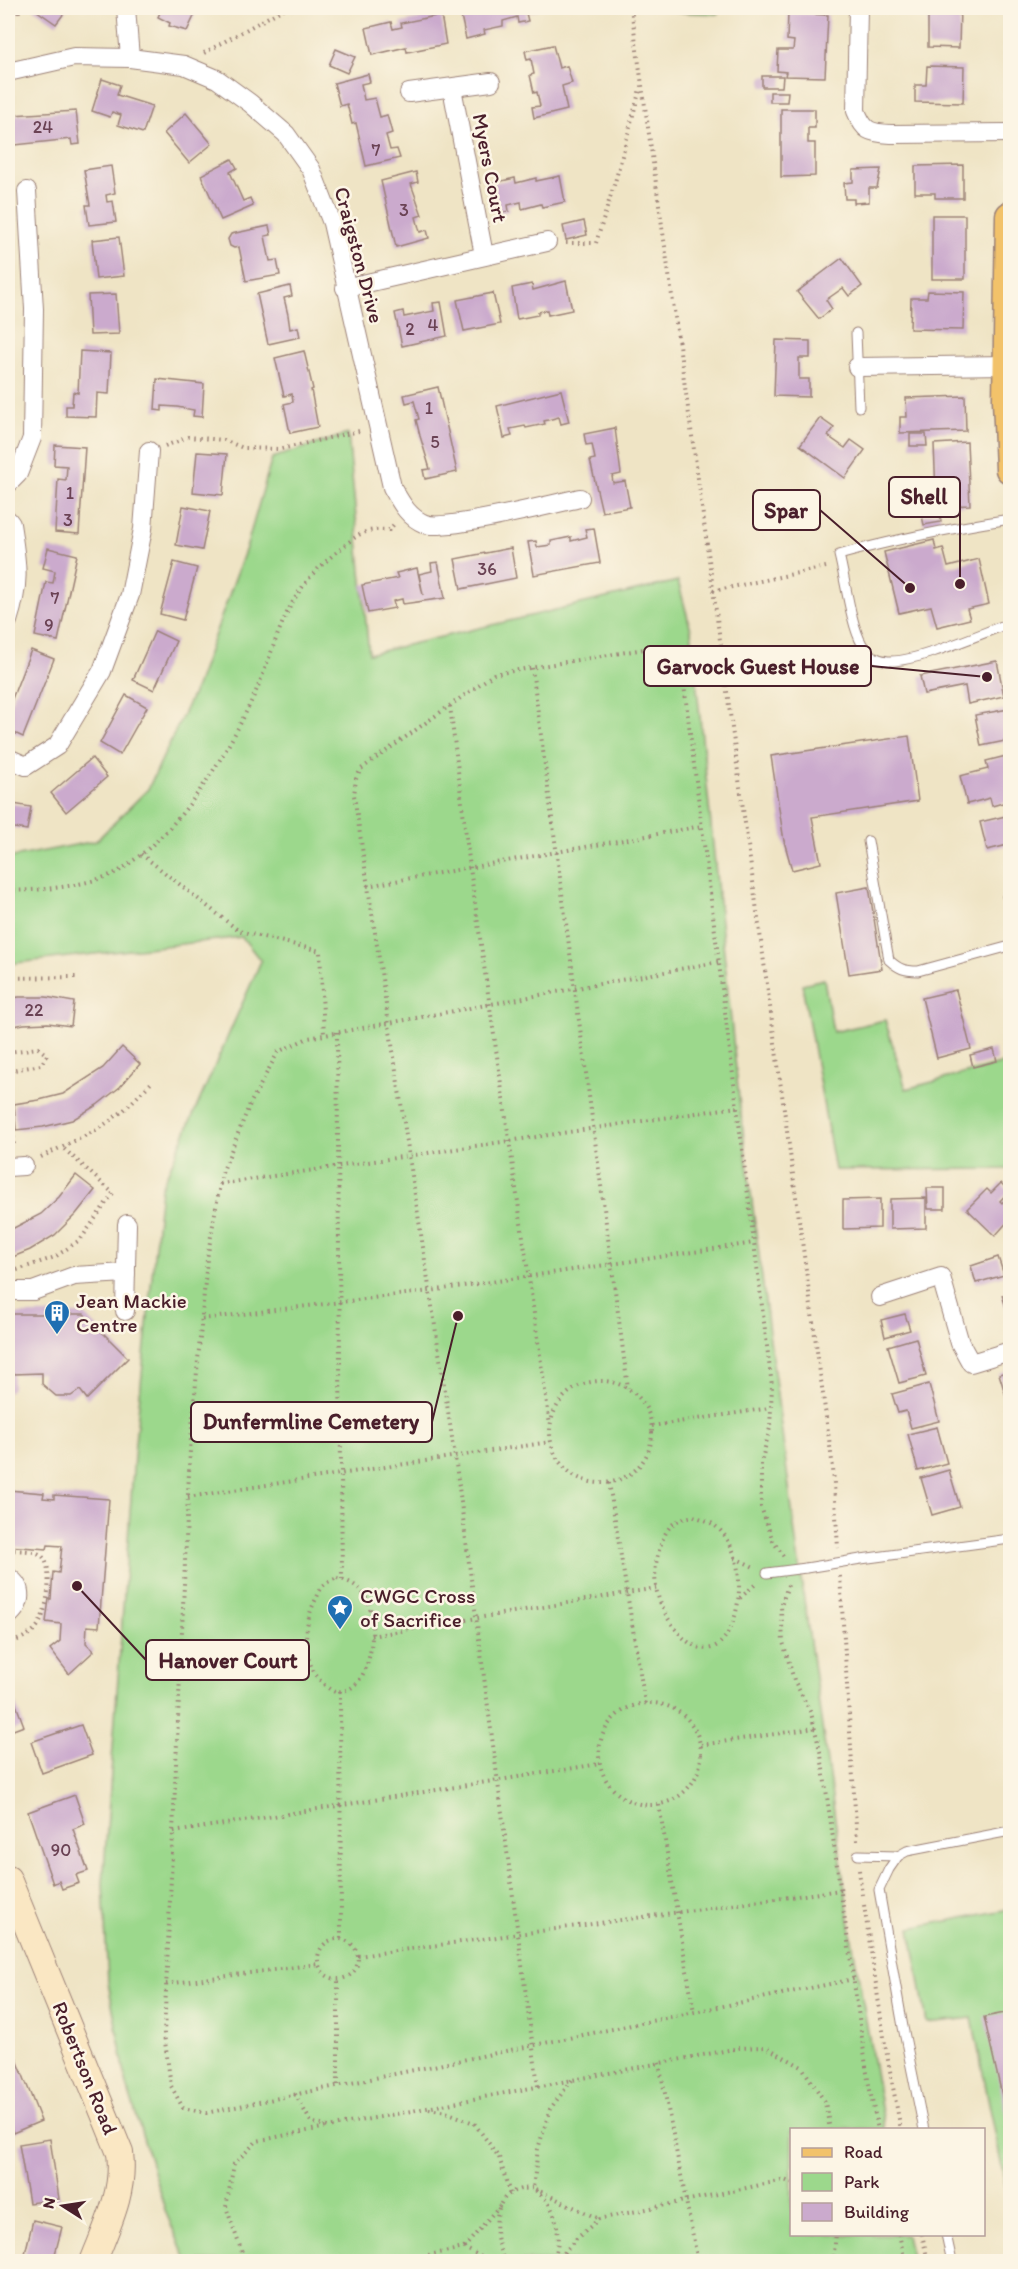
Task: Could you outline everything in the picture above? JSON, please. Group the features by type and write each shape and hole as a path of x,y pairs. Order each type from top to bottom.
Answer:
{"main road":[{"path":"1011,216 1008,365 1011,469"}],"street":[{"path":"126,8 130,58"},
{"path":"858,8 856,111 862,125 873,133 1011,133"},
{"name":"Craigston Drive","path":"8,72 74,57 130,58 184,65 217,79 250,103 286,134 311,169 332,223 392,488 406,512"},
{"name":"Myers Court","path":"409,93 491,82"},
{"name":"Myers Court","path":"452,88 484,255"},
{"path":"8,484 18,474 32,438 34,309 27,191"},
{"name":"Myers Court","path":"345,288 547,242"},
{"path":"857,367 1008,365"},
{"path":"8,758 26,766 57,746 102,671 130,595 143,529 149,452"},
{"path":"406,512 427,525 451,525 580,498"},
{"path":"8,520 11,524 18,570 15,598 8,621"},
{"path":"124,1311 127,1224"},
{"path":"8,1291 33,1292 74,1276 126,1273"},
{"path":"880,1297 941,1277 960,1343 971,1363 1011,1352"},
{"path":"8,1577 17,1584 20,1599 8,1616"},
{"name":"Robertson Road","path":"8,1878 120,2153 122,2171 117,2200 93,2262"}],"lane":[{"path":"856,333 859,407"},
{"path":"1011,519 939,530 839,555 856,631 862,645 874,657 889,661 925,654 1011,623"},
{"path":"868,841 889,960 898,969 918,971 1011,946"},
{"path":"767,1573 1011,1539"},
{"path":"924,2128 879,1890 889,1869 898,1857 907,1851 1011,1832"},
{"path":"858,1855 898,1857"},
{"path":"946,2236 952,2262"}],"path":[{"path":"184,65 285,8"},
{"path":"631,8 833,1468 838,1550"},
{"path":"547,242 596,243 641,86"},
{"path":"149,452 188,438 224,440 243,448 280,449 378,427"},
{"path":"8,891 73,885 116,873 151,847 181,814 218,762 251,703 276,633 292,600 317,567 361,532 374,529 389,530 406,512"},
{"path":"713,591 841,564"},
{"path":"538,2086 455,1457 354,795 356,779 361,769 494,674 650,648 670,652 682,669 772,1386 770,1428 761,1463 761,1507 773,1541 793,1569 781,1606 783,1642 794,1680 811,1713 821,1755 868,2080 878,2128"},
{"path":"532,668 628,1388"},
{"path":"450,706 470,868 550,1425 550,1442 556,1458 567,1471 581,1480 597,1484 609,1483 630,1475 642,1463 650,1448 649,1415 641,1400 628,1388 613,1382 596,1380 579,1385 565,1395 555,1408 550,1425"},
{"path":"367,886 702,826"},
{"path":"141,855 239,931 320,951 324,1035"},
{"path":"719,962 308,1038 278,1052 250,1104 222,1173 207,1259 201,1319 188,1497 165,2045 171,2086 183,2108 206,2113 854,1979"},
{"path":"8,978 76,978"},
{"path":"337,1032 342,1579"},
{"path":"8,1052 38,1048 47,1055 41,1065 8,1071"},
{"path":"8,1083 11,1095 16,1166 97,1130 123,1111 153,1081"},
{"path":"220,1184 737,1107"},
{"path":"8,1273 56,1257 81,1239 113,1193 62,1147"},
{"path":"201,1319 529,1278 754,1243"},
{"path":"651,1426 770,1408"},
{"path":"188,1497 550,1442"},
{"path":"609,1483 645,1703"},
{"path":"694,1516 712,1524 726,1539 735,1558 740,1598 735,1620 724,1639 715,1646 703,1649 686,1642 672,1627 661,1606 656,1588 656,1562 664,1534 677,1519 694,1516"},
{"path":"735,1558 767,1573 740,1598"},
{"path":"840,1574 858,1855 885,2044 901,2128"},
{"path":"337,1578 342,1579 352,1582 367,1598 372,1623 371,1653 362,1676 351,1689 336,1692 324,1686 310,1664 305,1636 311,1608 324,1585 337,1578"},
{"path":"371,1636 656,1588"},
{"path":"340,1691 341,1938"},
{"path":"645,1703 662,1704 678,1710 691,1722 699,1737 702,1754 700,1770 692,1785 679,1797 658,1805 647,1806 630,1802 616,1793 605,1780 599,1764 599,1747 604,1731 614,1717 629,1707 645,1703"},
{"path":"701,1745 814,1728"},
{"path":"173,1832 599,1764"},
{"path":"658,1805 693,2012"},
{"path":"358,1956 841,1890"},
{"path":"341,1938 353,1945 358,1956 356,1970 351,1975 338,1979 325,1975 318,1964 317,1957 323,1945 328,1941 341,1938"},
{"path":"166,1984 318,1964"},
{"path":"338,1979 338,2085"},
{"path":"248,2262 243,2255 226,2207 234,2164 257,2141 739,2048 766,2048 802,2067 825,2102 830,2128"},
{"path":"659,2063 698,2262"},
{"path":"532,2188 538,2149 550,2109 572,2080"},
{"path":"295,2094 311,2122 328,2127"},
{"path":"426,2108 446,2112 474,2123 500,2157 510,2194"},
{"path":"554,2262 598,2219 784,2180 790,2182"},
{"path":"532,2188 548,2202 556,2222 558,2250 554,2262"},
{"path":"393,2262 464,2248 510,2194 517,2190 532,2188 598,2219"},
{"path":"503,2202 496,2221 497,2242 505,2262"},
{"path":"833,2262 836,2236"},
{"path":"899,2236 905,2262"},
{"path":"922,2236 928,2262"},
{"path":"464,2248 491,2262"},
{"path":"242,2262 243,2255"}],"green space":[{"path":"677,8 721,8 718,14 677,12"},
{"path":"348,434 369,654 678,581 691,630 740,1108 798,1557 853,1946 885,2128 790,2128 790,2236 906,2236 912,2261 187,2261 166,2213 127,2085 108,1982 103,1884 135,1443 161,1188 261,961 242,937 8,964 8,858 96,841 148,789 196,687 247,545 272,458"},
{"path":"824,979 833,1032 885,1020 906,1089 1004,1063 1010,1088 1010,1169 835,1170 802,984"},
{"path":"1010,1909 1010,2208 972,2018 927,2023 910,1928"}],"building":[{"path":"8,8 20,8 20,12 8,13"},
{"path":"33,8 68,8 56,24"},
{"path":"162,8 198,8 187,31 169,26 170,23 158,17"},
{"path":"475,8 537,8 538,10 526,13 528,21 518,23 517,17 503,21 503,26 484,30 485,34 466,39 460,11"},
{"path":"765,8 785,8 785,12 765,10"},
{"path":"928,8 960,8 959,48 928,47"},
{"path":"788,13 828,15 825,77 785,76 786,72 777,71 778,50 793,50 794,41 787,40"},
{"path":"441,15 446,44 407,52 406,47 372,55 366,28 391,22 393,29 402,27 401,23"},
{"path":"553,45 559,68 567,66 572,83 562,86 567,110 534,118 532,107 540,106 530,75 534,74 531,59 527,60 525,51"},
{"path":"336,49 355,57 347,73 329,65"},
{"path":"927,66 964,67 963,103 915,102 915,85 926,85"},
{"path":"368,74 370,82 361,84 364,100 375,98 380,117 387,115 392,133 386,135 390,150 397,149 400,158 366,166 356,123 352,124 347,104 340,106 334,83"},
{"path":"762,76 783,76 782,87 762,87"},
{"path":"102,79 120,85 117,95 152,106 143,133 118,125 121,115 112,112 110,117 92,111"},
{"path":"770,92 788,92 787,102 770,102"},
{"path":"781,109 815,109 815,128 808,128 808,143 815,143 815,176 781,177"},
{"path":"8,111 11,111 12,115 76,111 80,144 72,145 71,139 15,145 14,136 8,137"},
{"path":"186,113 212,144 189,163 164,133"},
{"path":"232,159 237,168 230,172 243,201 250,198 253,206 221,220 201,175"},
{"path":"963,165 963,198 935,198 935,193 915,193 915,166"},
{"path":"111,166 115,193 106,195 107,202 113,201 116,222 89,225 86,205 90,205 84,170"},
{"path":"881,169 877,188 869,188 869,202 854,203 854,199 845,199 844,183 853,182 853,170"},
{"path":"416,172 418,182 411,184 422,215 416,217 420,232 427,230 429,238 396,247 381,181"},
{"path":"560,176 565,202 542,207 541,204 522,209 521,202 508,205 509,211 499,213 493,183 515,178 516,183"},
{"path":"932,215 965,215 965,279 932,279"},
{"path":"584,221 587,235 566,240 563,226"},
{"path":"269,226 271,235 265,236 270,261 277,260 280,275 246,281 239,247 230,246 228,239 231,234"},
{"path":"119,237 124,276 96,279 92,240"},
{"path":"842,258 862,286 849,296 843,288 826,300 832,309 819,319 797,292"},
{"path":"566,281 572,310 548,315 547,310 538,312 538,315 517,319 512,288 532,284 533,290"},
{"path":"290,286 292,296 284,298 290,329 298,327 300,337 268,344 257,294"},
{"path":"928,291 964,292 963,330 910,329 911,298 927,298"},
{"path":"493,293 500,324 464,331 457,300"},
{"path":"116,294 119,334 90,335 88,295"},
{"path":"441,302 447,336 402,346 395,313 403,311 404,317 434,311 433,303"},
{"path":"776,340 810,341 810,358 799,358 799,379 809,379 809,397 774,396"},
{"path":"80,351 111,353 109,394 97,393 96,417 66,416 66,406 72,406 73,392 78,393"},
{"path":"304,351 313,389 311,390 318,427 290,433 284,404 293,402 292,394 284,396 275,358"},
{"path":"157,379 204,384 202,417 193,416 194,410 177,407 162,406 162,411 155,410"},
{"path":"438,387 457,472 425,479 423,470 430,469 416,420 419,419 414,401 406,403 404,395"},
{"path":"561,390 569,422 561,424 559,417 544,421 545,424 510,429 512,436 504,438 497,406"},
{"path":"965,396 966,431 900,433 900,417 907,417 906,398"},
{"path":"820,418 834,428 828,436 845,448 851,440 865,450 845,478 800,445"},
{"path":"615,428 621,474 612,476 613,483 625,481 630,507 602,512 590,460 595,459 592,444 586,445 584,434"},
{"path":"910,434 926,434 927,446 910,446"},
{"path":"967,442 970,505 924,507 923,495 936,494 934,444"},
{"path":"55,445 85,447 79,534 55,532 58,479 66,480 67,466 54,465"},
{"path":"197,452 227,454 223,495 193,492"},
{"path":"183,506 210,511 202,550 176,545"},
{"path":"939,512 941,522 924,525 922,516"},
{"path":"594,528 600,563 534,575 528,542 536,541 537,547 551,545 551,541 571,537 571,541 587,537 585,529"},
{"path":"934,540 936,550 943,548 948,567 979,559 989,604 967,609 970,619 937,627 931,606 899,613 884,552"},
{"path":"48,548 77,555 58,641 35,636 46,582 53,583 55,571 43,568"},
{"path":"511,548 516,578 461,589 455,559"},
{"path":"174,562 197,568 183,620 160,614"},
{"path":"438,562 445,598 403,604 402,599 393,601 395,608 368,613 362,585 398,578 396,573 417,568 423,595 419,574 432,571 431,563"},
{"path":"155,631 176,641 154,690 133,680"},
{"path":"31,650 54,659 23,737 8,730 8,709"},
{"path":"997,661 1004,696 968,704 965,686 924,694 920,676"},
{"path":"126,695 147,707 120,755 100,743"},
{"path":"1009,709 1010,740 981,746 975,715"},
{"path":"909,736 918,801 812,817 821,863 792,870 784,841 771,756"},
{"path":"1010,755 1010,801 992,806 990,798 967,804 960,776 988,769 986,761"},
{"path":"92,758 107,777 66,812 51,793"},
{"path":"8,803 31,807 27,830 8,827"},
{"path":"1010,815 1010,852 1008,845 987,850 980,822"},
{"path":"869,887 882,969 849,974 836,893"},
{"path":"1010,894 1010,928 1002,896"},
{"path":"956,990 971,1049 937,1058 922,998"},
{"path":"46,997 74,1002 71,1026 48,1023 8,1027 8,999"},
{"path":"122,1047 140,1064 120,1087 97,1105 72,1120 16,1130 14,1104 63,1094 103,1068"},
{"path":"994,1049 997,1061 973,1067 970,1055"},
{"path":"76,1175 95,1190 76,1214 55,1235 30,1250 8,1259 8,1231 41,1214 59,1197"},
{"path":"1001,1183 1009,1191 1000,1201 1002,1203 1010,1194 1010,1219 995,1236 967,1209 987,1189 991,1193"},
{"path":"927,1188 945,1188 945,1209 928,1209"},
{"path":"926,1198 926,1228 890,1229 890,1199"},
{"path":"880,1199 880,1228 843,1229 843,1200"},
{"path":"998,1257 1004,1275 976,1283 971,1266"},
{"path":"1010,1293 1010,1320 1002,1295"},
{"name":"Jean Mackie Centre","path":"8,1314 84,1314 128,1358 87,1399 80,1390 71,1396 56,1396 42,1384 42,1373 13,1374 13,1388 8,1393"},
{"path":"905,1314 910,1330 885,1337 881,1320"},
{"path":"916,1338 926,1376 899,1383 888,1346"},
{"path":"1010,1371 1010,1409 999,1374"},
{"path":"929,1384 939,1421 911,1428 906,1411 898,1413 892,1394"},
{"path":"937,1427 947,1463 918,1471 908,1434"},
{"path":"949,1470 960,1507 932,1515 921,1478"},
{"path":"8,1490 44,1493 43,1498 54,1499 54,1495 109,1499 99,1627 87,1626 86,1643 94,1651 69,1674 50,1649 60,1641 61,1624 46,1622 53,1572 59,1573 62,1546 48,1545 47,1549 8,1546"},
{"path":"8,1683 24,1726 8,1732"},
{"path":"81,1725 92,1755 42,1773 31,1742"},
{"path":"75,1795 85,1824 73,1829 88,1871 76,1875 79,1883 62,1889 59,1881 53,1884 28,1812"},
{"path":"1010,2012 1010,2130 984,2017"},
{"path":"14,2052 41,2121 13,2133 8,2119 8,2054"},
{"path":"50,2139 59,2199 29,2203 19,2144"},
{"path":"33,2220 62,2227 53,2262 23,2262"}],"place":[{"name":"Shell","path":"960,584"},
{"name":"Spar","path":"910,588"},
{"name":"Garvock Guest House","path":"987,677"},
{"name":"Dunfermline Cemetery","path":"458,1316"},
{"name":"Jean Mackie Centre","path":"57,1336"},
{"name":"Hanover Court","path":"77,1586"},
{"name":"CWGC Cross of Sacrifice","path":"340,1631"}]}
